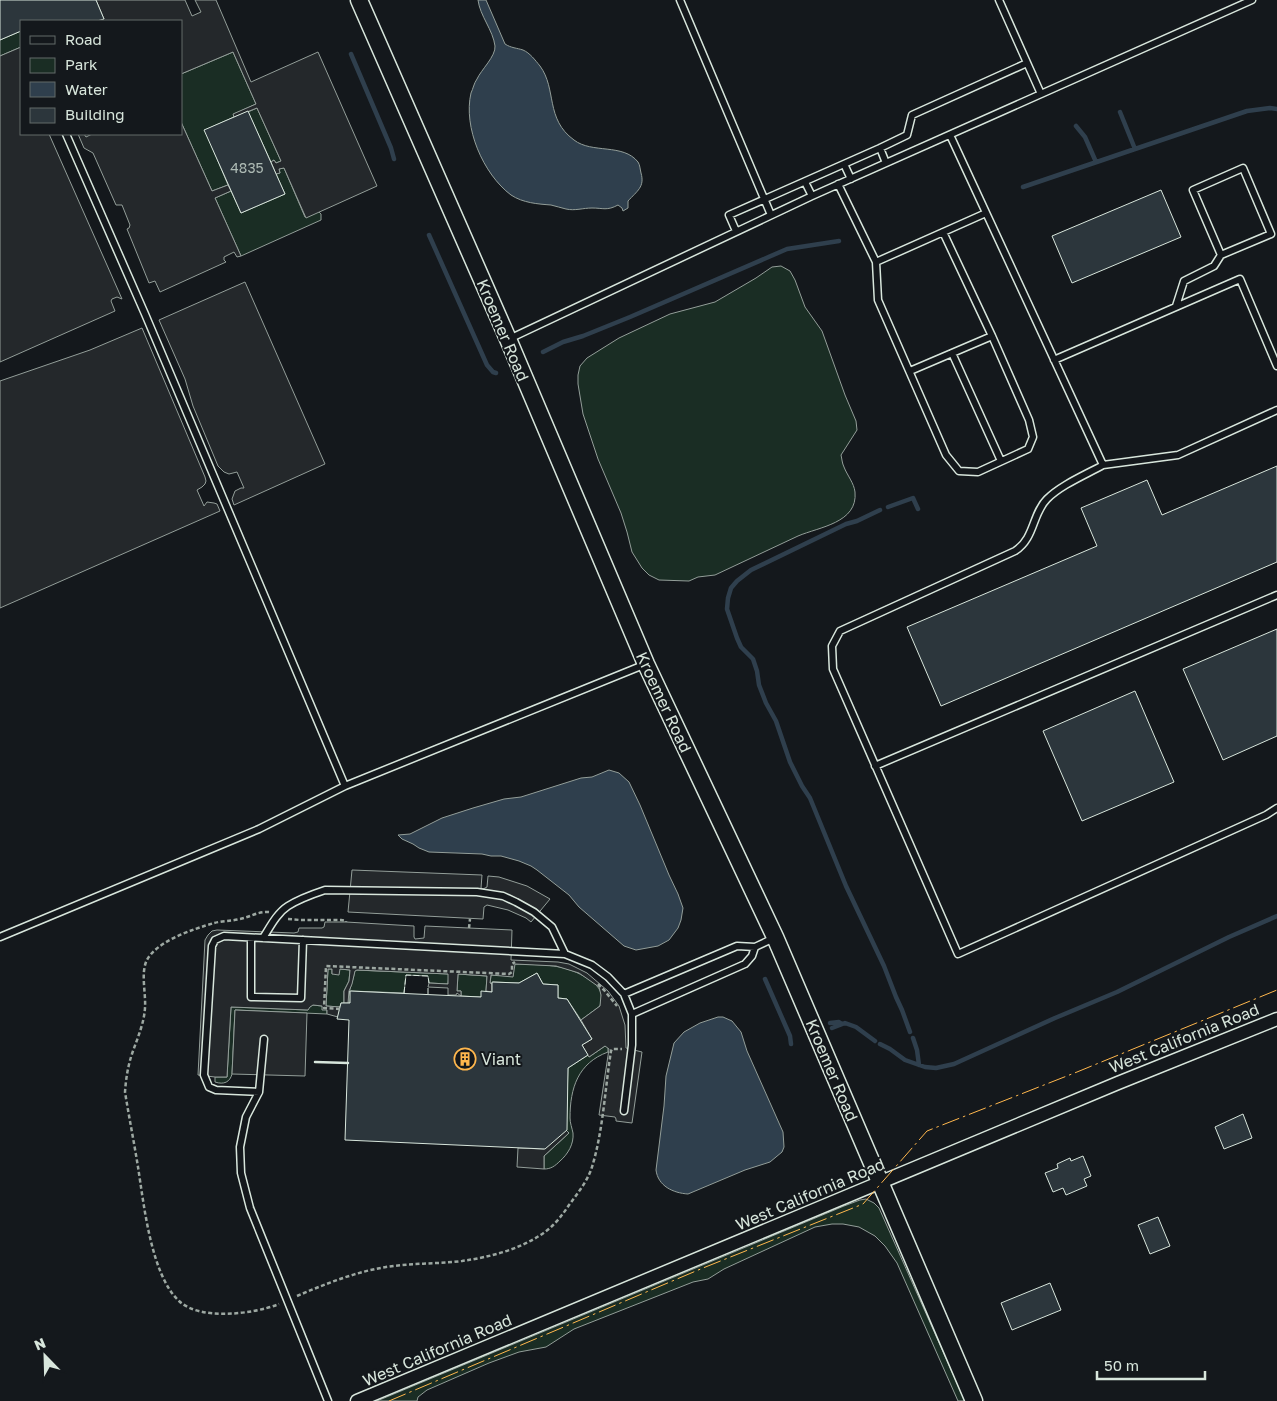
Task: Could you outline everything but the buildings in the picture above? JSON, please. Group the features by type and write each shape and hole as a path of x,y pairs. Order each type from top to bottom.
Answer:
{"street":[{"name":"Kroemer Road","path":"362,1 646,664 775,937 974,1401"},
{"name":"West California Road","path":"357,1401 1118,1083 1277,1019"}],"lane":[{"path":"680,0 771,215"},
{"path":"999,0 1041,94"},
{"path":"508,339 838,184 1252,0"},
{"path":"736,231 729,215 907,135 912,115 1027,63"},
{"path":"66,135 149,322 345,786"},
{"path":"950,135 1103,465"},
{"path":"880,148 886,163"},
{"path":"844,164 850,179"},
{"path":"1176,306 1184,281 1214,266 1221,255 1271,234 1243,168 1193,190 1221,255"},
{"path":"805,182 812,196"},
{"path":"838,184 876,262 878,300 946,455 958,471 978,472 1028,449 1033,437 1029,420 943,232"},
{"path":"876,262 986,213"},
{"path":"1054,360 1240,279 1277,366"},
{"path":"910,371 992,336"},
{"path":"952,353 1001,461"},
{"path":"1277,410 1178,455 1103,465 1056,491 1046,500 1023,546 840,632 832,646 832,669 958,954 1266,815 1277,808"},
{"path":"875,766 1277,595"},
{"path":"0,937 259,829 345,786 646,664"},
{"path":"263,938 287,906 326,890 477,892 503,896 534,912 552,926 565,954"},
{"path":"259,1092 216,1090 209,1087 204,1075 212,946 215,940 224,936 565,954 592,965 608,977 624,994 632,1014 632,1045 624,1111"},
{"path":"624,994 737,946 755,947 775,937"},
{"path":"251,938 252,997 301,998 303,940"},
{"path":"632,1014 745,964 752,956 755,947"},
{"path":"264,1038 259,1092 246,1117 240,1147 241,1173 250,1208 328,1401"}],"path":[{"path":"271,913 263,912 240,919 215,923 176,937 162,944 153,953 146,963 144,974 146,1001 144,1019 129,1063 125,1092 151,1239 160,1269 172,1294 179,1301 192,1308 221,1314 252,1312 282,1302"},
{"path":"288,919 346,920 346,922"},
{"path":"469,928 470,919"},
{"path":"340,1009 324,1008 326,966 510,974 512,972 512,964 516,962"},
{"path":"592,979 610,997 620,1014"},
{"path":"296,1296 367,1271 398,1266 461,1261 503,1252 529,1241 550,1228 578,1194 590,1171 597,1144 611,1051 612,1049 623,1049 625,1044"}],"green space":[{"path":"20,31 20,47 0,56 0,40"},
{"path":"233,52 256,104 234,114 234,117 205,130 228,185 212,191 182,124 182,74"},
{"path":"257,108 281,161 276,163 274,160 271,162 248,112"},
{"path":"284,168 305,217 318,211 321,214 321,220 241,256 215,198 231,191 241,213 285,194 276,174 280,173 279,169"},
{"path":"781,266 790,271 805,307 822,331 856,421 857,430 841,455 843,466 855,492 854,502 850,511 836,522 798,536 715,575 698,577 689,581 659,580 649,575 642,568 632,552 621,513 598,459 583,414 578,384 580,366 587,358 619,338 670,314 715,302 772,267"},
{"path":"514,964 554,966 581,974 599,988 602,998 600,1006 581,1020 567,999 558,998 558,985 543,984 537,973 519,983 493,982 490,984 491,975 513,976"},
{"path":"328,969 332,969 332,974 340,969 350,970 349,981 344,991 344,1003 341,1003 340,1007 326,1006"},
{"path":"355,970 449,974 448,984 429,983 428,976 406,975 404,993 351,991 350,1003 348,1003"},
{"path":"458,974 487,976 486,991 481,997 461,996 461,991 457,991"},
{"path":"313,1005 322,1006 327,1010 327,1014 235,1010 232,1074 226,1082 215,1082 215,1077 227,1077 231,1007 308,1010"},
{"path":"605,1046 608,1047 608,1052 589,1063 574,1087 570,1107 573,1141 570,1148 566,1155 556,1164 551,1168 544,1169 544,1156 569,1133 566,1130 568,1068"},
{"path":"866,1199 879,1208 965,1401 958,1401 897,1263 885,1246 875,1236 859,1227 832,1224 815,1227 724,1269 708,1279 693,1282 574,1329 546,1347 519,1352 489,1363 427,1390 418,1397 417,1401 377,1401 844,1206"}],"shaded area":[{"path":"96,0 185,0 192,16 201,12 195,0 216,0 251,82 318,52 377,186 306,218 284,168 279,169 280,173 276,174 271,162 274,160 276,163 281,161 257,108 234,117 233,114 256,104 233,52 182,74 182,20 100,20 104,19"},
{"path":"20,47 20,135 49,135 122,299 117,297 112,299 115,311 0,362 0,56"},
{"path":"182,124 212,191 228,185 231,191 215,198 241,256 237,257 234,252 224,257 226,262 160,292 155,281 149,283 127,229 130,225 122,205 116,205 93,153 84,148 78,135 85,135 86,137 90,135 182,135"},
{"path":"245,282 325,464 234,505 232,499 235,491 244,488 237,472 229,474 218,466 193,406 185,379 159,320"},
{"path":"142,328 205,477 205,484 197,490 204,506 207,502 214,503 217,504 220,511 0,608 0,381 90,350"},
{"path":"352,870 482,875 481,888 483,889 487,887 488,876 499,877 527,886 550,899 531,922 508,910 487,905 484,907 483,919 348,912"},
{"path":"325,922 414,926 415,939 424,938 425,926 512,930 511,960 558,962 569,964 587,973 608,991 619,1006 625,1025 626,1048 642,1052 632,1123 616,1121 615,1117 599,1115 609,1049 605,1046 589,1057 582,1045 592,1039 581,1020 600,1006 601,995 599,987 579,973 556,966 515,964 513,977 491,975 492,992 486,991 487,976 458,974 457,991 461,991 461,996 457,993 456,995 448,995 448,988 428,987 429,983 448,984 448,974 357,970 355,971 349,991 348,1003 344,1003 344,991 349,981 350,970 340,969 339,975 332,974 332,969 328,969 326,1006 340,1007 338,1017 327,1014 327,1010 322,1010 322,1006 313,1005 308,1010 231,1007 227,1077 198,1075 205,940 208,935 212,931 217,930 294,933 298,932 299,928 322,928"},
{"path":"235,1010 307,1013 305,1076 232,1074"},
{"path":"566,1130 569,1133 544,1156 544,1169 517,1167 518,1148 544,1149"}],"water":[{"path":"478,0 486,0 505,44 526,51 540,66 548,84 555,113 565,132 581,144 589,147 616,150 632,156 638,162 642,182 628,201 628,208 623,211 618,205 608,209 569,210 551,205 536,204 511,195 492,175 478,149 470,120 469,106 471,93 479,75 495,50 492,34 481,12"},
{"path":"609,770 619,773 629,782 683,908 678,928 669,940 658,946 636,950 624,946 579,907 569,895 531,866 501,856 429,852 402,839 398,835 410,834 442,818 473,808 504,799 521,797 581,778 592,777"},
{"path":"718,1017 732,1021 741,1032 747,1051 783,1132 784,1147 782,1152 770,1162 745,1170 688,1194 682,1193 667,1188 657,1176 656,1170 666,1076 674,1043 684,1032 700,1023"}],"waterway":[{"path":"351,54 394,159"},
{"path":"1023,187 1247,111 1277,109"},
{"path":"1120,112 1135,149"},
{"path":"1076,126 1085,137 1096,162"},
{"path":"429,235 487,365 496,373"},
{"path":"543,352 563,342 630,317 787,249 839,241"},
{"path":"888,507 913,498 918,509"},
{"path":"880,510 846,524 751,570 731,588 727,609 741,647 753,659 759,685 776,721 790,762 810,798 846,886 884,966 910,1032"},
{"path":"880,1044 905,1060 925,1067 936,1068 954,1064 1117,992 1229,937 1277,916"},
{"path":"765,979 790,1036 791,1044"},
{"path":"830,1023 839,1022 842,1024"},
{"path":"832,1028 845,1023 856,1027 875,1041"},
{"path":"913,1038 919,1065"}],"fence":[{"path":"404,993 406,975 428,976 429,983"},
{"path":"428,987 428,994"}],"wall":[{"path":"315,1062 348,1063"}],"power":[{"path":"389,1401 703,1268 863,1204 927,1131 1277,990"}],"place":[{"name":"Viant","path":"465,1059"}]}
